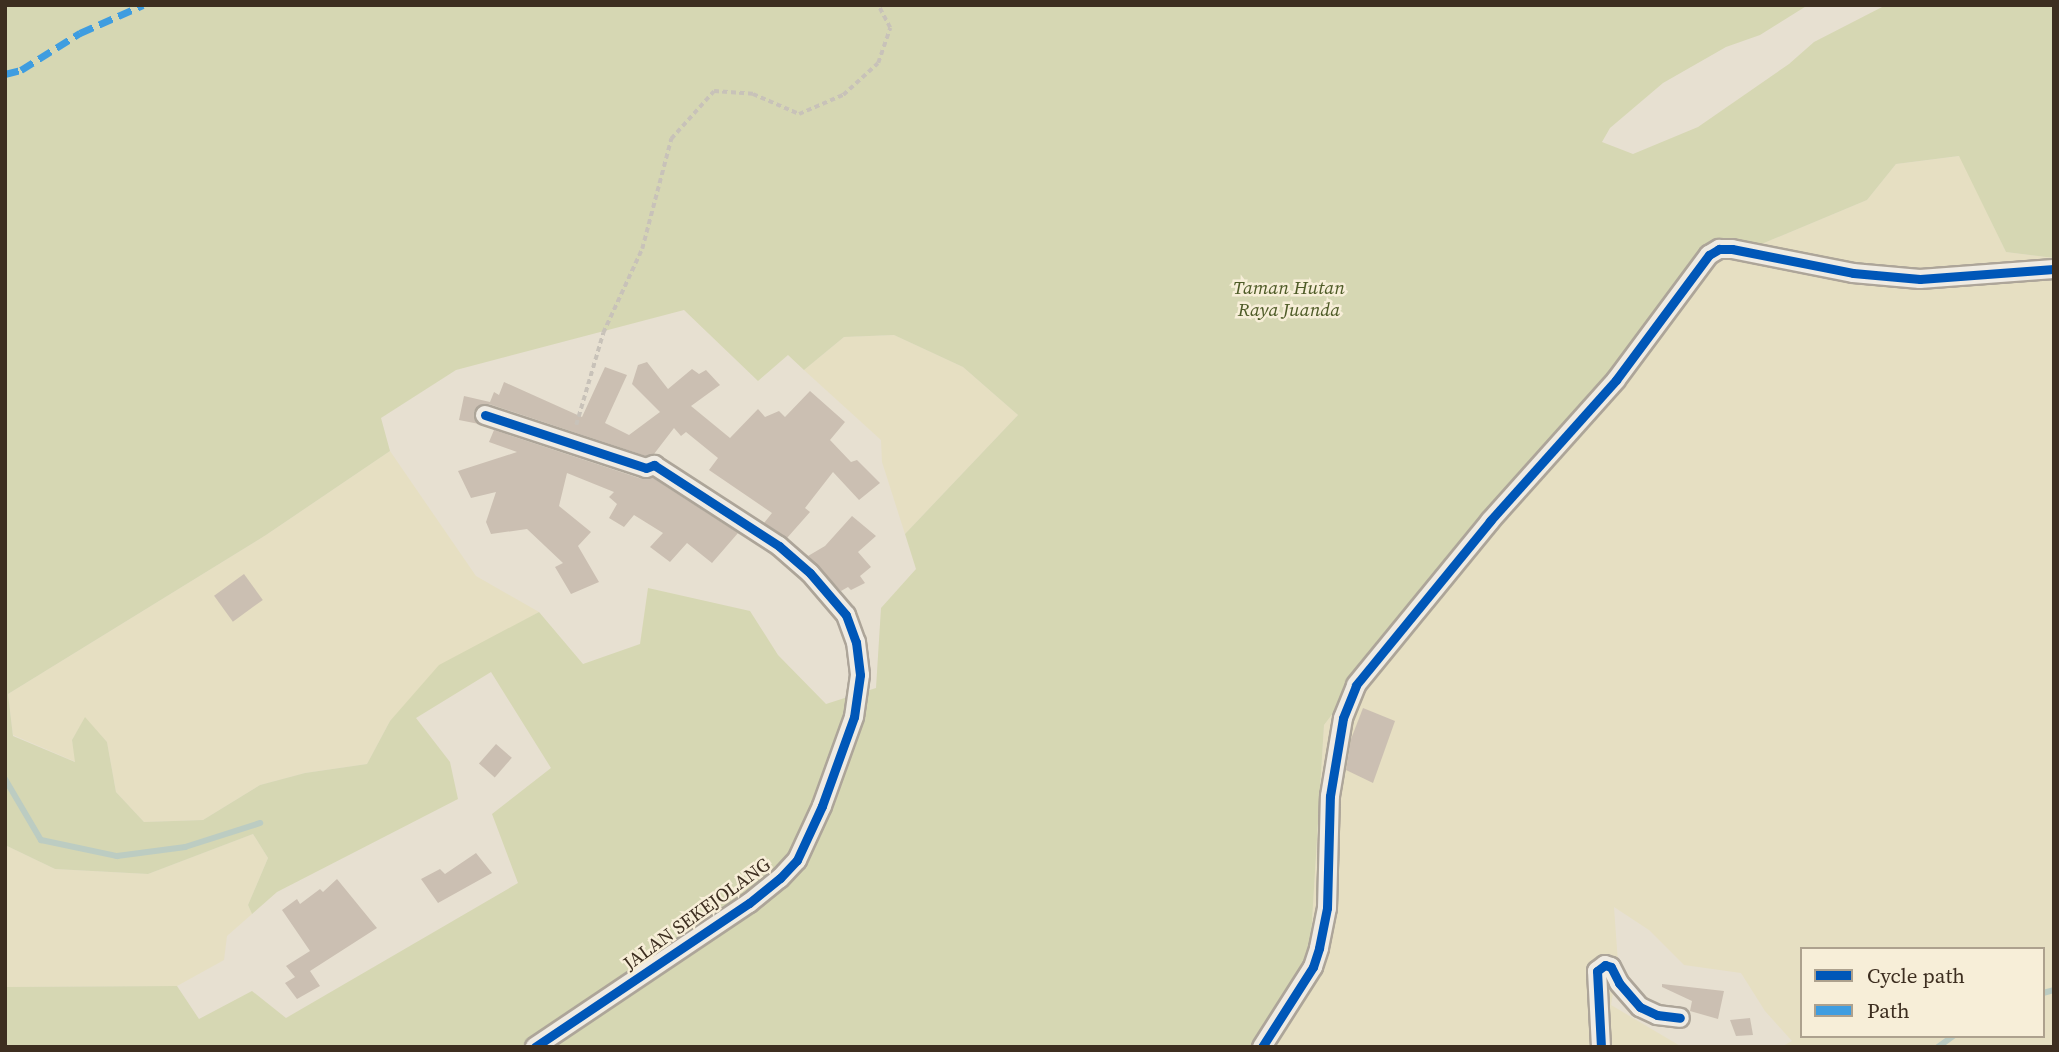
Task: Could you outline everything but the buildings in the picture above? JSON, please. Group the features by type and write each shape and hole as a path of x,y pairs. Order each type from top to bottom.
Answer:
{"street":[{"path":"1262,1047 1313,967 1320,948 1327,908 1330,796 1343,718 1356,685 1490,521 1616,380 1709,255 1719,249 1732,248 1853,273 1920,279 2054,269"},
{"name":"JALAN SEKEJOLANG","path":"485,415 646,468 656,466 779,546 839,604 856,642 860,675 854,716 835,772 797,860 780,878 617,994 535,1047"},
{"path":"1601,1047 1597,971 1605,965 1611,967 1619,983 1640,1007 1657,1015 1680,1018"}],"path":[{"path":"571,443 603,333 642,249 671,139 714,91 753,94 799,114 843,95 877,63 890,28 878,5"}],"shaded area":[{"path":"1960,156 2006,252 2054,258 2054,1047 1781,1047 1792,1041 1765,1011 1741,973 1684,965 1649,930 1614,907 1618,963 1611,1005 1682,1047 1267,1047 1260,1036 1310,954 1324,725 1417,603 1709,266 1867,200 1896,164"},
{"path":"894,335 963,367 1018,415 905,534 882,462 881,440 804,370 844,337"},
{"path":"390,451 476,576 539,612 505,631 390,721 367,764 305,773 260,785 203,820 144,822 116,792 107,742 85,718 72,740 76,762 13,735 8,694 266,535"},
{"path":"253,834 268,858 248,905 252,914 227,936 224,960 177,986 5,987 5,845 55,869 148,874"}],"green space":[{"name":"Taman Hutan Raya Juanda","path":"5,5 1808,5 1760,35 1726,47 1663,83 1610,128 1602,142 1633,154 1698,127 1789,64 1814,42 1886,5 2054,5 2054,258 2006,252 1959,156 1896,164 1867,200 1709,266 1417,603 1324,725 1310,954 1260,1036 1267,1047 5,1047 5,987 177,986 199,1019 252,991 286,1018 518,883 492,814 551,768 491,672 416,718 450,762 458,799 277,892 252,914 248,905 268,858 253,834 148,874 55,869 5,845","holes":["684,310 758,381 788,355 804,370 844,337 894,335 963,367 1018,415 905,534 916,569 881,608 876,688 826,704 778,655 750,611 648,588 640,644 583,664 539,612 439,665 390,721 367,764 305,773 260,785 203,820 144,822 116,792 107,742 85,717 72,740 75,762 13,736 8,694 266,535 390,451 381,418 456,370"]}],"waterway":[{"path":"5,779 41,840 117,856 185,847 260,823"},
{"path":"2045,992 2054,990"},
{"path":"1938,1047 1950,1038"}],"marked path":[{"path":"5,74 21,70 80,33 143,5"}],"cycle path":[{"path":"1262,1047 1313,967 1319,948 1327,908 1330,796 1343,718 1356,685 1490,521 1616,380 1709,255 1719,249 1732,249 1853,273 1920,279 2054,269"},
{"path":"485,415 646,468 654,465 779,546 810,573 846,615 856,642 860,675 854,717 822,806 797,860 749,903 535,1047"},
{"path":"1601,1047 1597,971 1605,965 1611,967 1619,983 1640,1007 1657,1015 1680,1018"}]}
